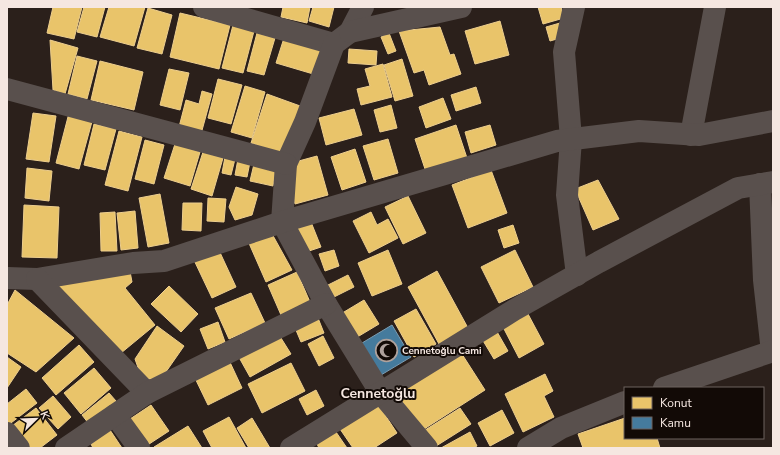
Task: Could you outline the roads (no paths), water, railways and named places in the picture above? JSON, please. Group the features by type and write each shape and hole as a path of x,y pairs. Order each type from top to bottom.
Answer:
{"street":[{"path":"204,7 342,38 462,7"},
{"path":"362,7 342,38 286,164 282,222 326,304 380,392 427,448"},
{"path":"574,7 564,52 571,140 567,195 577,275"},
{"path":"691,135 715,7"},
{"path":"7,89 286,164"},
{"path":"7,278 37,279 133,263 164,260 282,222 557,141 639,131 699,135 773,121"},
{"path":"291,448 514,310 738,188 767,183 764,280 772,352 667,387"},
{"path":"37,279 147,393"},
{"path":"66,448 147,393 326,304"},
{"path":"528,448 561,428 624,402"},
{"path":"115,415 139,448"},
{"path":"7,433 19,448"}],"place":[{"name":"Cennetoğlu Cami","path":"387,350"}],"district":[{"name":"Cennetoğlu","path":"378,393"}]}
